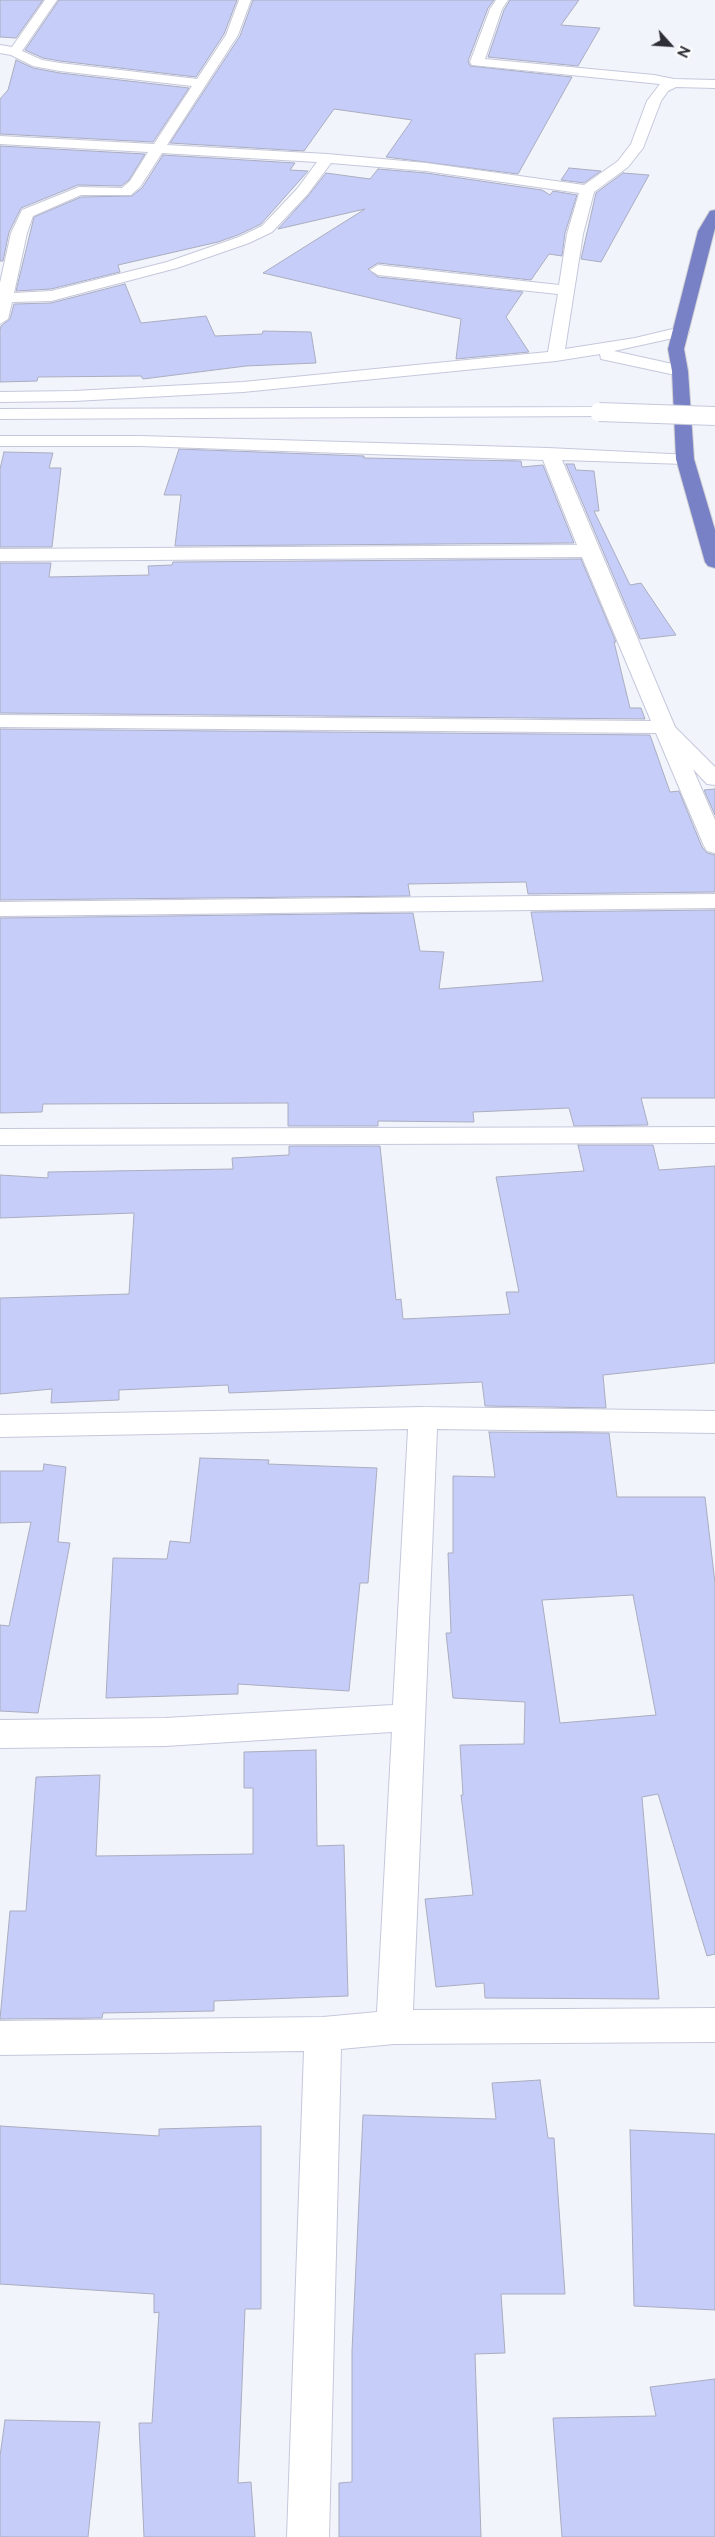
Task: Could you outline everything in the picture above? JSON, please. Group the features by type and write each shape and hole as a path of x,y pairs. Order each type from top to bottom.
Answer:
{"highway":[{"path":"715,214 706,231 682,332 676,349 680,371 685,459 715,562"}],"street":[{"path":"15,52 50,0"},
{"path":"0,319 2,298 19,233 27,213 78,191 126,192 136,184 199,83 232,35 245,0"},
{"path":"502,0 496,9 477,62 654,79 674,83 715,84"},
{"path":"0,49 15,52 38,63 60,67 199,83"},
{"path":"556,356 575,234 587,190 623,164 638,145 654,101 663,88 674,83"},
{"path":"0,140 159,147 327,158 426,167 587,190"},
{"path":"2,298 51,296 172,265 244,240 267,229 302,192 327,158"},
{"path":"378,270 565,290"},
{"path":"0,397 74,396 243,387 556,356 682,332"},
{"path":"586,351 638,360 680,371"},
{"path":"0,414 599,412 715,416"},
{"path":"0,441 140,441 685,459"},
{"path":"548,453 555,464 589,551 715,846"},
{"path":"0,555 589,551"},
{"path":"0,721 664,727 715,779"},
{"path":"0,909 715,900"},
{"path":"0,1137 715,1135"},
{"path":"0,1426 423,1418 715,1422"},
{"path":"394,2027 423,1418"},
{"path":"0,1734 165,1732 408,1718"},
{"path":"0,2038 323,2034 394,2027 715,2025"},
{"path":"308,2537 323,2034"}],"building":[{"path":"0,0 43,0 16,38 0,37"},
{"path":"59,0 237,0 224,34 196,77 60,61 43,58 25,50"},
{"path":"253,0 494,0 488,8 468,61 470,66 572,77 518,174 386,157 412,120 334,109 304,151 170,143 240,36"},
{"path":"510,0 579,0 561,25 600,28 578,66 488,57 504,10"},
{"path":"16,60 33,68 60,73 189,88 153,142 0,134 0,99 8,90"},
{"path":"0,146 145,154 129,180 121,186 78,185 21,208 9,232 3,261 0,261"},
{"path":"163,155 295,163 290,170 308,171 261,224 238,235 218,242 118,265 120,272 51,289 16,291 34,217 81,197 132,196 142,188"},
{"path":"569,168 601,171 584,183 561,180"},
{"path":"378,169 426,173 542,190 550,195 553,191 577,195 565,233 562,256 549,254 531,280 378,263 368,269 378,277 523,292 506,317 529,352 456,359 461,319 263,273 365,209 278,229 326,173 370,179"},
{"path":"623,173 649,175 601,262 581,259 596,193"},
{"path":"125,284 141,323 206,316 215,336 262,334 263,331 311,332 316,363 246,366 143,379 141,376 38,377 37,381 0,382 0,330 1,326 10,319 14,304 51,303"},
{"path":"179,449 364,456 364,458 521,461 522,467 543,465 574,543 175,546 181,495 164,495"},
{"path":"4,452 53,453 49,468 61,468 52,547 0,547 0,469"},
{"path":"566,464 574,464 576,470 594,471 599,511 594,511 630,585 641,583 676,635 640,639"},
{"path":"581,559 616,642 614,642 630,708 641,708 645,719 0,713 0,563 51,563 49,577 149,575 148,566 172,565 173,562"},
{"path":"0,729 650,735 670,792 679,791 702,847 707,853 715,855 715,892 528,894 526,882 408,884 410,896 0,900"},
{"path":"715,789 715,815 704,790"},
{"path":"715,910 715,1098 641,1098 648,1125 574,1126 569,1108 473,1112 474,1122 378,1121 378,1126 288,1126 288,1103 43,1104 42,1112 0,1113 0,918 413,913 420,951 444,952 439,989 543,981 531,912"},
{"path":"578,1145 653,1145 659,1170 715,1166 715,1363 603,1375 606,1408 485,1406 482,1382 229,1393 228,1385 119,1390 119,1400 51,1403 52,1389 0,1394 0,1298 129,1294 134,1213 0,1218 0,1175 48,1178 48,1172 233,1169 232,1158 289,1155 289,1146 380,1146 396,1300 401,1299 403,1319 510,1314 506,1292 519,1292 496,1177 584,1171"},
{"path":"489,1432 609,1433 617,1497 705,1497 715,1583 715,1954 707,1956 658,1794 642,1797 659,1999 485,1998 484,1983 436,1987 425,1899 473,1895 461,1795 463,1795 460,1745 524,1744 525,1702 453,1698 446,1633 451,1633 448,1553 453,1553 453,1476 495,1477","holes":["633,1595 656,1715 560,1723 542,1600"]},
{"path":"200,1458 269,1460 268,1464 377,1468 368,1583 360,1583 349,1691 238,1684 238,1694 106,1698 113,1558 167,1559 170,1541 190,1543"},
{"path":"44,1464 66,1467 58,1542 70,1543 38,1713 0,1711 0,1625 9,1626 31,1522 0,1523 0,1471 43,1471"},
{"path":"316,1750 317,1846 344,1845 348,1996 214,2001 214,2011 103,2013 102,2018 0,2019 10,1911 26,1911 36,1777 100,1775 96,1856 253,1854 253,1788 244,1788 244,1752"},
{"path":"540,2080 548,2138 554,2138 565,2294 501,2294 505,2353 475,2354 481,2537 339,2537 339,2483 352,2482 352,2351 363,2115 496,2119 492,2083"},
{"path":"0,2126 159,2136 159,2129 261,2126 261,2309 245,2309 238,2483 251,2482 255,2537 144,2537 139,2423 152,2423 159,2312 154,2313 154,2294 0,2284"},
{"path":"630,2130 715,2134 715,2310 634,2306"},
{"path":"715,2379 715,2537 562,2537 553,2418 656,2416 650,2387"},
{"path":"5,2420 100,2422 88,2537 0,2537 0,2456"}]}
